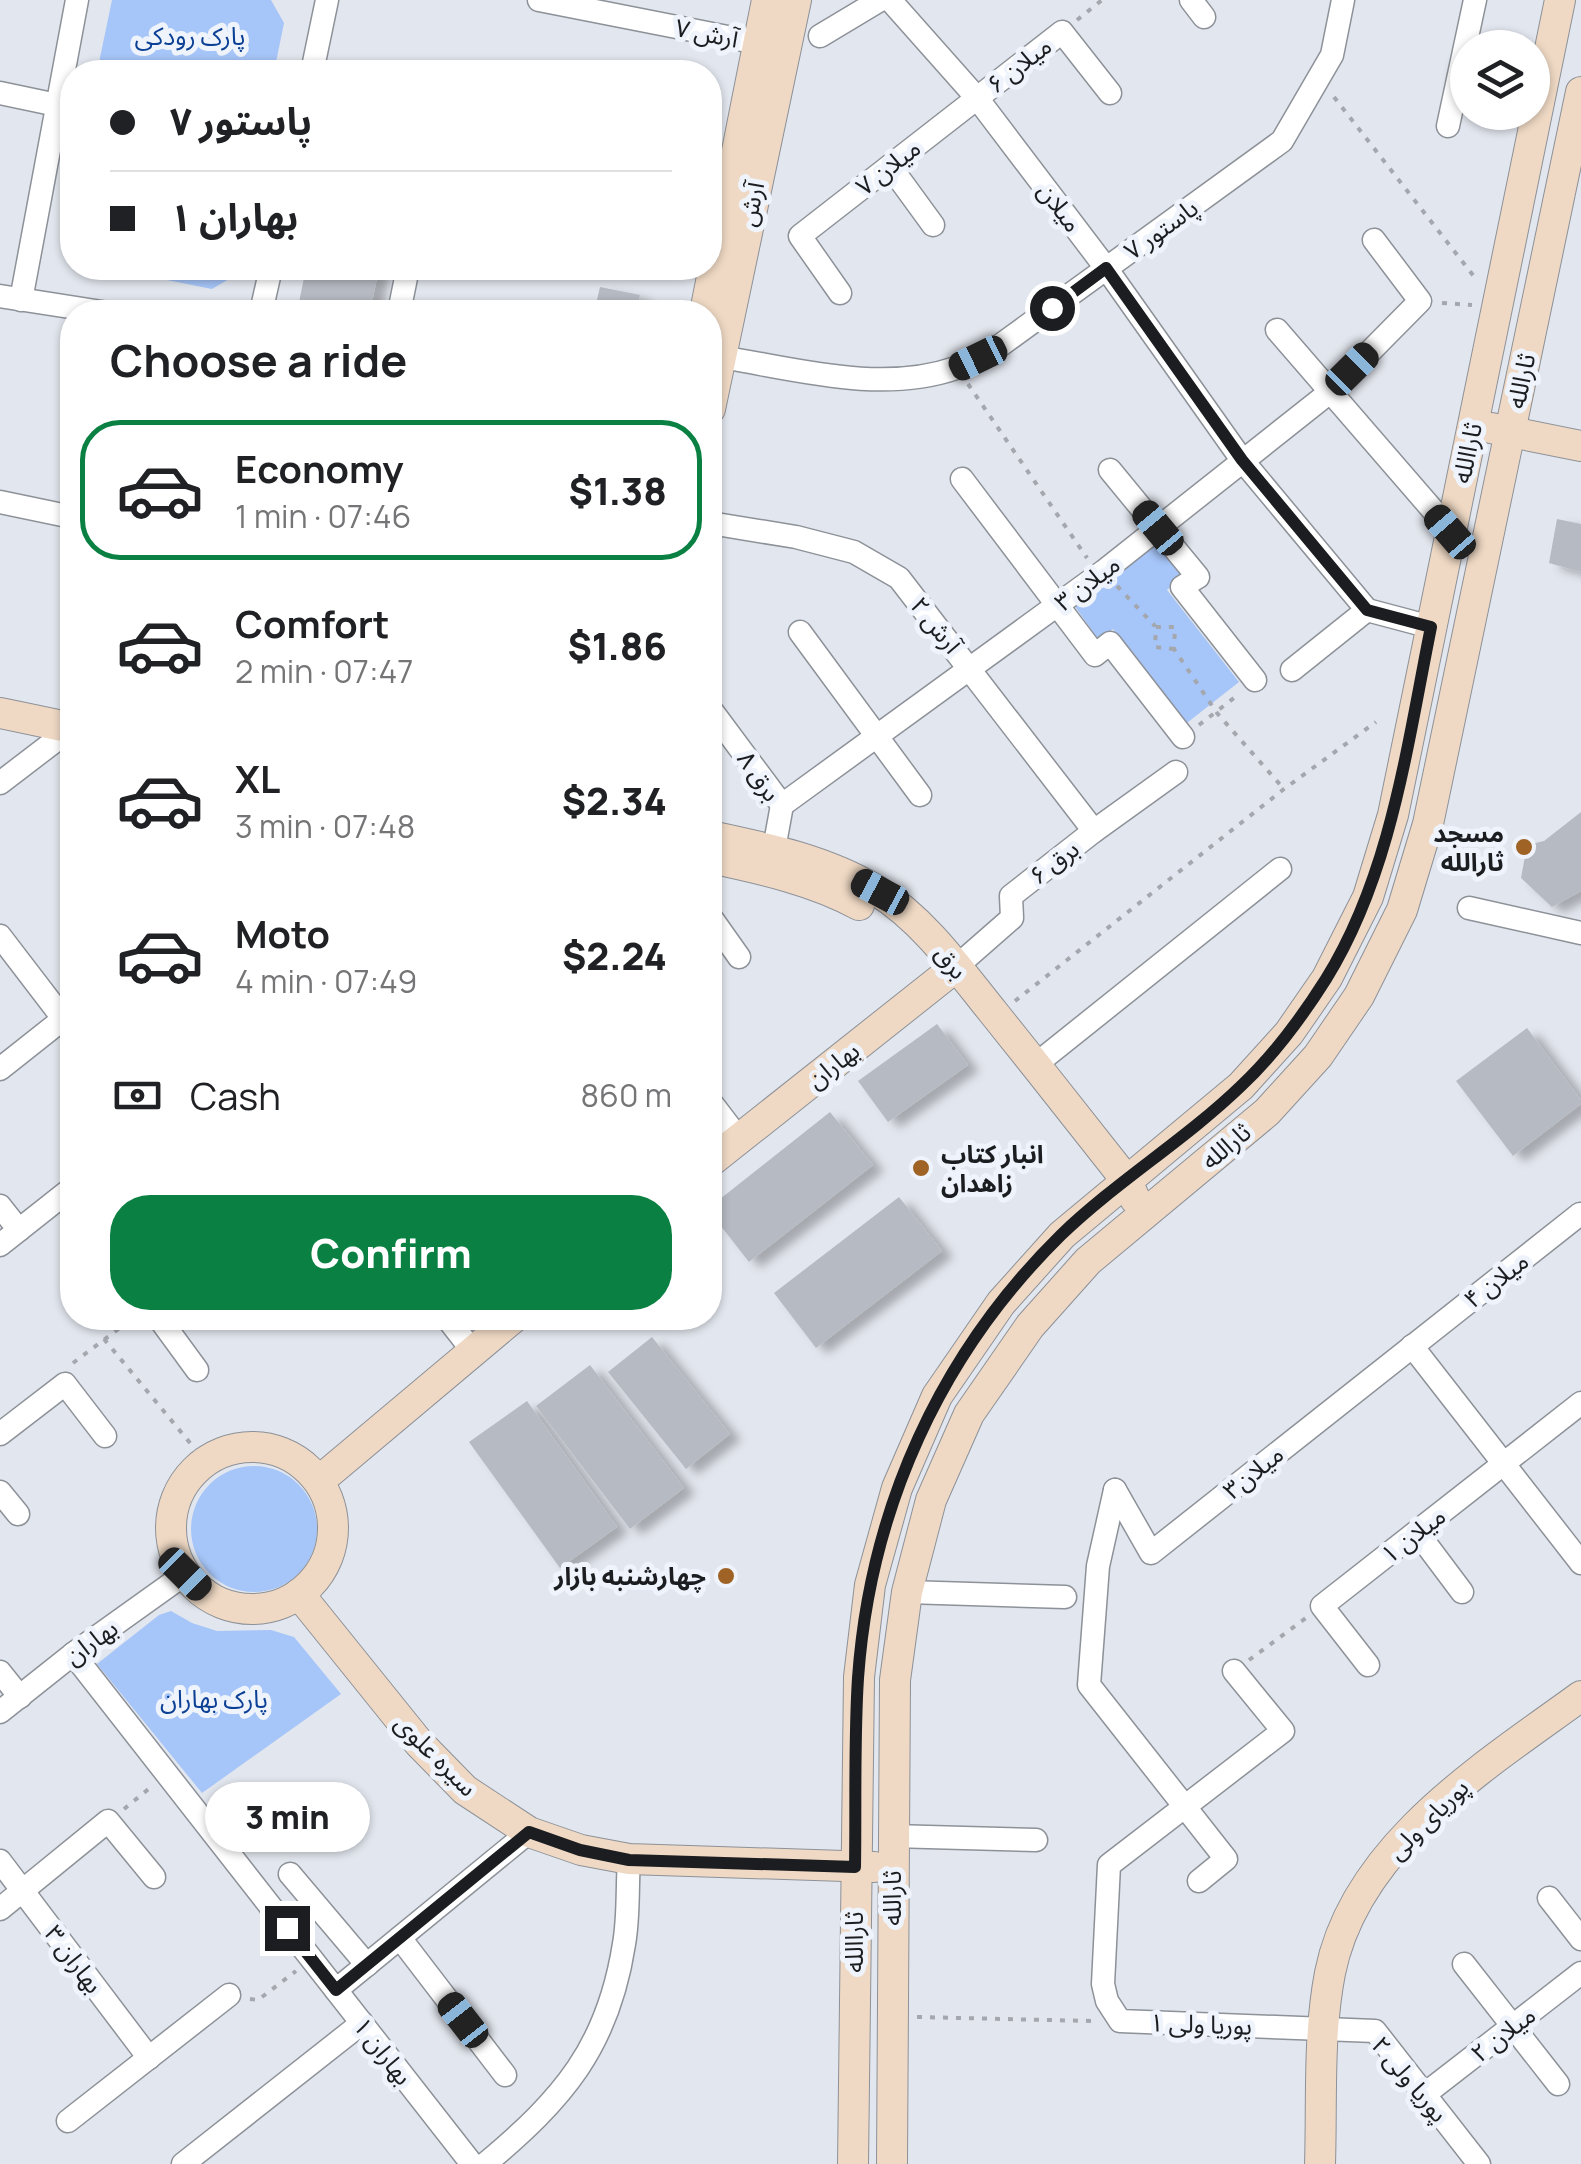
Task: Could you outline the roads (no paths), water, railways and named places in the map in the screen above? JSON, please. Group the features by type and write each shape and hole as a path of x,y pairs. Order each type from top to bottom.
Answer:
{"main road":[{"name":"آرش","path":"722,202 768,0"},
{"name":"آرش","path":"722,330 796,0"},
{"name":"ثاراالله","path":"853,2164 858,1677 870,1585 896,1488 937,1396 1001,1303 1062,1234 1241,1086 1289,1033 1327,978 1368,897 1393,815 1560,0"},
{"name":"ثارالله","path":"892,2164 895,1680 907,1592 931,1500 969,1414 1030,1326 1088,1261 1267,1112 1318,1056 1359,996 1402,910 1428,824 1581,92"},
{"path":"1475,414 1560,428 1581,446"},
{"path":"0,693 60,706"},
{"path":"0,714 60,726"},
{"name":"برق","path":"722,838 774,849 842,872 880,892 914,920 949,973 1120,1187"},
{"name":"برق","path":"722,861 833,891 868,909 949,973 996,1016 1035,1064 1120,1187"},
{"name":"بهاران","path":"722,1152 949,973"},
{"path":"1120,1187 1142,1216"},
{"path":"319,1480 498,1330"},
{"path":"253,1446 278,1450 301,1462 319,1480 330,1504 334,1528 329,1554 317,1576 299,1594 276,1605 251,1609 226,1605 203,1593 185,1574 174,1552 170,1526 174,1502 186,1479 205,1461 228,1450 253,1446"},
{"name":"سیره علوی","path":"299,1594 419,1743 465,1790 529,1832 580,1850 629,1860 892,1868"},
{"name":"پوریای ولی","path":"1320,2164 1323,2027 1330,1970 1349,1916 1392,1850 1447,1793 1581,1696"}],"street":[{"path":"66,60 77,0"},
{"path":"315,60 328,0"},
{"name":"آرش ۷","path":"540,0 758,43"},
{"path":"820,36 880,0"},
{"name":"میلان","path":"890,0 977,98 1106,268 1242,460 1367,610"},
{"name":"پاستور ۷","path":"722,357 840,376 887,379 957,368 998,347 1282,141 1332,55 1343,0"},
{"path":"1448,126 1475,0"},
{"name":"میلان ۶","path":"977,98 1062,32 1110,93"},
{"path":"60,89 11,298 60,306"},
{"path":"0,93 57,105"},
{"name":"میلان ۷","path":"840,294 800,236 977,98"},
{"path":"890,166 933,224"},
{"name":"میلان ۳","path":"782,805 1101,573 1330,392 1420,302 1374,240"},
{"path":"1277,330 1450,532"},
{"path":"1110,470 1198,577 1182,587 1255,680"},
{"path":"962,479 1096,654 1110,643 1183,737"},
{"path":"0,502 60,514"},
{"name":"آرش ۲","path":"722,525 796,537 854,552 899,578 1094,831"},
{"path":"1292,670 1367,610 1431,627"},
{"path":"800,632 920,795"},
{"name":"برق ۸","path":"722,724 782,805 774,849"},
{"path":"0,784 60,737"},
{"name":"برق ۶","path":"949,973 1012,918 1011,896 1176,772"},
{"path":"1035,1064 1280,869"},
{"path":"1469,908 1581,933"},
{"path":"722,933 739,957"},
{"path":"0,936 60,1009"},
{"path":"0,1069 60,1028"},
{"path":"722,1117 739,1139"},
{"path":"0,1206 9,1237 60,1197"},
{"name":"میلان ۴","path":"1412,1346 1580,1214"},
{"path":"168,1330 197,1370"},
{"path":"456,1330 472,1350"},
{"path":"1412,1346 1581,1563"},
{"name":"میلان۳","path":"1186,1806 1089,1685 1098,1566 1114,1490 1151,1553 1412,1346"},
{"path":"0,1434 64,1384 105,1436"},
{"path":"1504,1464 1581,1404"},
{"name":"میلان ۱","path":"1368,1665 1322,1606 1504,1464"},
{"path":"0,1492 18,1514"},
{"path":"1417,1532 1462,1592"},
{"name":"بهاران","path":"0,1712 72,1654 185,1574"},
{"path":"907,1592 1065,1597"},
{"name":"بهاران ۱","path":"72,1654 472,2164"},
{"path":"1200,1880 1226,1860 1186,1806 1283,1731 1234,1671"},
{"path":"0,1672 20,1697"},
{"name":"پوریا ولی ۱","path":"1186,1806 1109,1864 1103,1984 1107,2000 1120,2021 1323,2027"},
{"path":"0,1909 108,1821 154,1877"},
{"path":"336,1990 529,1832"},
{"path":"892,1836 1036,1840"},
{"name":"بهاران ۳","path":"0,1860 148,2058"},
{"path":"486,2164 526,2130 573,2080 610,2008 625,1941 629,1860"},
{"path":"290,1874 367,1966"},
{"path":"1549,1898 1581,1939"},
{"path":"400,1938 504,2075"},
{"path":"1464,1964 1558,2084"},
{"name":"میلان ۲","path":"1425,2094 1581,1973"},
{"path":"68,2121 228,1995"},
{"path":"183,2164 362,2024"},
{"name":"پوریا ولی ۲","path":"1323,2027 1375,2031 1478,2164"}],"place":[{"name":"مسجد ثارالله","path":"1524,847"},
{"name":"انبار کتاب زاهدان","path":"921,1168"},
{"name":"چهارشنبه بازار","path":"726,1576"}],"park label":[{"name":"پارک رودکی","path":"190,36"},
{"name":"پارک بهاران","path":"214,1699"}]}
